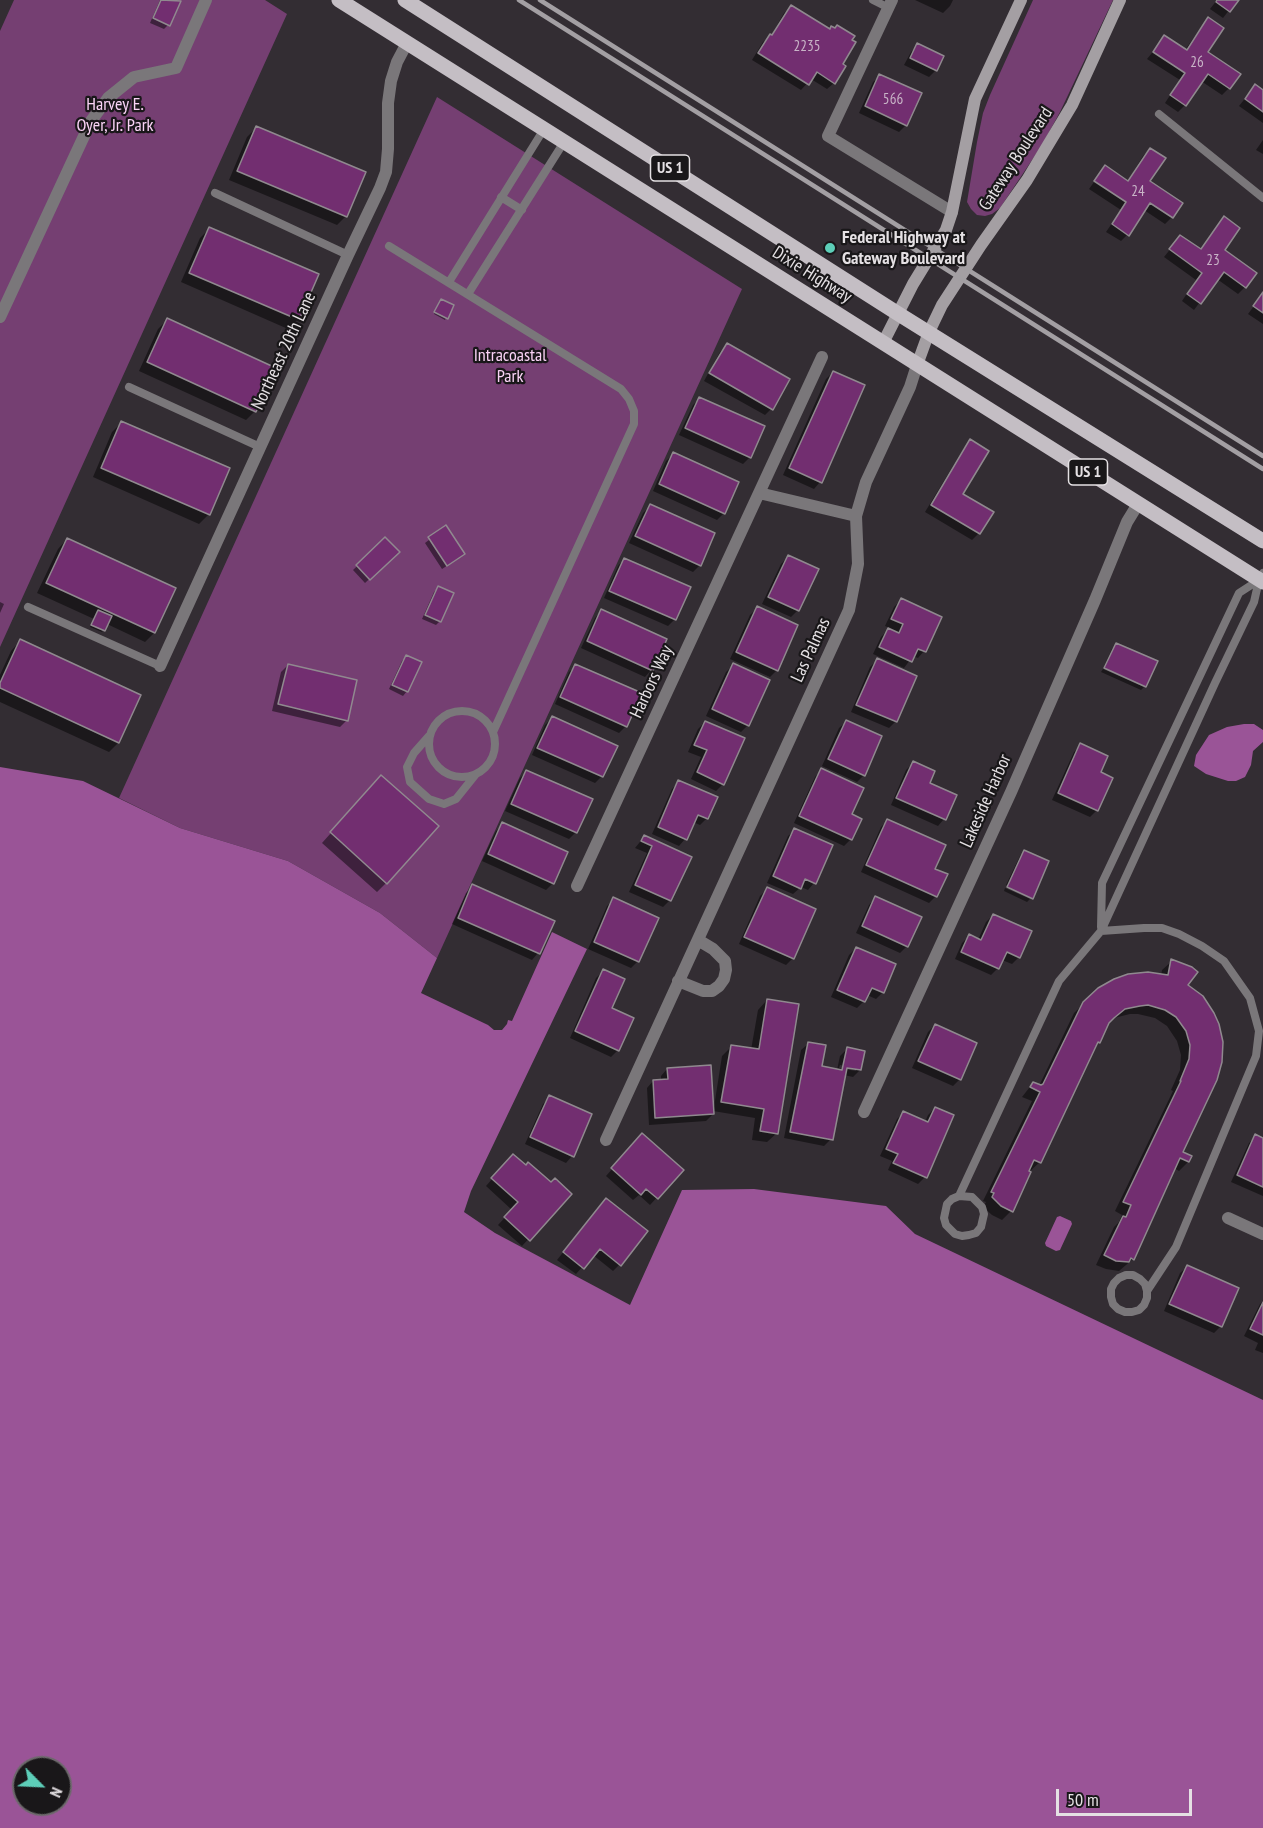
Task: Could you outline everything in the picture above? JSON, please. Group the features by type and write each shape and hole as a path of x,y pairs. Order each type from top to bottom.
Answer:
{"main road":[{"name":"Dixie Highway","path":"339,0 1138,504 1262,578"},
{"name":"Dixie Highway","path":"405,0 897,313 1263,541"},
{"name":"Gateway Boulevard","path":"883,343 913,284 942,239 952,212 975,99 1021,0"},
{"name":"Gateway Boulevard","path":"917,365 942,305 1027,180 1072,105 1120,0"}],"street":[{"path":"0,317 91,122 108,98 134,77 176,68 206,0"},
{"path":"890,4 828,136 952,212"},
{"name":"Northeast 20th Lane","path":"160,666 386,172 388,103 394,69 407,43"},
{"name":"Harbors Way","path":"577,886 822,357"},
{"name":"Las Palmas","path":"606,1140 849,610 858,564 856,516 866,482 910,387 917,365"},
{"path":"759,494 856,516"},
{"name":"Lakeside Harbor","path":"864,1113 1011,792 1127,522 1138,504"},
{"path":"678,981 703,991 712,991 724,979 725,961 713,949 698,940"},
{"path":"1228,1218 1263,1234"}],"lane":[{"path":"873,0 890,4"},
{"path":"1159,114 1263,198"},
{"path":"449,282 544,129"},
{"path":"468,294 564,142"},
{"path":"215,193 348,255"},
{"path":"501,197 522,210"},
{"path":"389,246 621,389 629,399 634,411 634,424 493,732"},
{"path":"129,387 260,447"},
{"path":"1101,931 1102,883 1239,593 1262,578"},
{"path":"959,1196 972,1197 982,1207 984,1214 981,1227 976,1233 955,1234 946,1225 944,1218 948,1204 959,1196 1059,981 1101,931 1254,602 1262,578"},
{"path":"28,607 160,666"},
{"path":"430,735 414,753 407,767 410,782 429,799 444,804 456,799 476,774 490,762 494,753 493,732 483,719 476,714 457,711 448,714 440,719 430,735 430,753 434,762 440,769 458,777 476,774"},
{"path":"1101,931 1162,928 1202,946 1224,961 1250,998 1259,1031 1256,1056 1176,1247 1148,1291 1144,1305 1139,1310 1125,1312 1113,1304 1111,1297 1114,1283 1126,1275 1140,1278 1148,1291"}],"green space":[{"name":"Harvey E. Oyer, Jr. Park","path":"14,0 265,0 287,14 0,647 0,31"},
{"path":"1033,0 1113,0 1042,145 1000,208 992,214 977,215 967,202 983,113"},
{"name":"Intracoastal Park","path":"437,97 742,289 437,958 380,913 288,861 180,828 119,798"}],"shaded area":[{"path":"1254,724 1263,730 1263,742 1253,751 1251,765 1245,777 1236,781 1228,781 1206,774 1194,766 1196,755 1209,735 1227,727"},
{"path":"0,767 83,781 180,828 288,861 380,913 437,958 421,993 494,1030 502,1030 508,1020 512,1021 552,932 587,949 471,1191 464,1212 495,1233 630,1305 682,1190 754,1189 886,1206 915,1234 1263,1400 1263,1828 0,1828"},
{"path":"1057,1217 1071,1221 1072,1224 1060,1250 1056,1251 1046,1246 1045,1243"}],"building":[{"path":"161,0 181,1 170,26 153,18"},
{"path":"1217,0 1239,0 1230,12 1216,2"},
{"path":"791,5 830,29 831,26 835,28 837,25 855,36 852,40 856,42 843,64 846,66 835,84 817,72 809,85 758,53"},
{"path":"1208,17 1224,28 1208,52 1241,74 1230,89 1208,74 1186,106 1170,95 1185,73 1153,52 1164,35 1187,50"},
{"path":"917,43 944,56 937,71 910,58"},
{"path":"879,74 922,93 907,126 865,106"},
{"path":"1255,84 1263,90 1263,112 1245,99"},
{"path":"256,126 366,172 347,217 237,171"},
{"path":"1150,148 1166,158 1150,181 1183,203 1173,218 1150,203 1129,236 1112,224 1126,202 1094,181 1105,165 1128,181"},
{"path":"1224,216 1240,228 1225,250 1257,273 1246,288 1224,272 1201,304 1187,294 1202,273 1169,249 1180,235 1201,249"},
{"path":"209,227 319,274 299,320 189,273"},
{"path":"1263,292 1263,313 1253,306"},
{"path":"441,299 454,305 448,319 434,312"},
{"path":"167,318 276,368 256,412 147,362"},
{"path":"727,343 790,379 773,410 709,373"},
{"path":"833,371 865,385 822,483 789,468"},
{"path":"699,397 765,426 751,458 685,428"},
{"path":"121,421 230,468 210,515 101,468"},
{"path":"970,439 989,451 963,494 994,512 980,534 931,505"},
{"path":"673,452 739,482 725,514 659,484"},
{"path":"650,504 715,533 701,566 635,536"},
{"path":"446,525 465,554 447,566 428,537"},
{"path":"385,537 400,552 370,580 356,565"},
{"path":"67,538 176,588 155,633 46,583"},
{"path":"788,555 819,569 799,611 768,597"},
{"path":"624,558 691,587 676,620 609,591"},
{"path":"438,586 454,593 441,622 425,615"},
{"path":"901,598 942,617 926,652 918,649 912,662 879,647 888,628 899,633 903,624 891,619"},
{"path":"757,606 798,625 778,671 736,652"},
{"path":"601,609 667,639 653,671 587,641"},
{"path":"98,610 112,616 105,631 91,625"},
{"path":"20,639 141,695 119,743 0,688 0,683"},
{"path":"1116,643 1158,661 1146,687 1104,668"},
{"path":"406,655 422,662 408,692 392,685"},
{"path":"877,658 917,676 897,722 856,705"},
{"path":"733,663 770,680 749,726 712,709"},
{"path":"288,664 357,680 348,721 278,704"},
{"path":"575,664 642,693 627,727 560,697"},
{"path":"552,716 618,746 603,777 537,748"},
{"path":"846,720 882,736 865,776 828,759"},
{"path":"705,721 745,738 724,785 697,772 707,750 694,745"},
{"path":"1080,743 1108,756 1101,772 1113,778 1098,811 1058,793"},
{"path":"913,761 935,771 930,783 957,795 946,820 896,798"},
{"path":"821,768 864,788 852,814 862,819 852,840 799,816"},
{"path":"526,770 593,799 577,833 511,804"},
{"path":"381,775 439,826 387,884 330,832"},
{"path":"678,780 718,797 708,819 698,815 687,840 658,827"},
{"path":"887,819 946,845 935,869 948,874 937,897 866,865"},
{"path":"502,822 568,852 554,884 488,854"},
{"path":"794,828 833,845 816,884 805,879 801,889 773,876"},
{"path":"644,835 692,857 671,901 635,885 652,846 641,841"},
{"path":"1024,850 1049,861 1033,899 1007,887"},
{"path":"472,884 555,921 540,954 458,918"},
{"path":"767,887 816,909 794,959 744,937"},
{"path":"875,896 922,917 908,947 862,926"},
{"path":"613,897 659,918 639,962 594,942"},
{"path":"993,914 1032,931 1020,958 1007,952 999,969 961,952 969,934 981,940"},
{"path":"856,947 896,964 884,993 872,988 865,1002 837,990"},
{"path":"1171,959 1192,967 1198,972 1188,985 1203,996 1219,1024 1223,1042 1222,1062 1217,1080 1183,1152 1192,1156 1189,1162 1180,1158 1134,1260 1131,1258 1129,1262 1116,1261 1104,1255 1123,1216 1126,1217 1131,1205 1123,1202 1181,1081 1189,1059 1190,1045 1186,1031 1176,1017 1165,1010 1148,1005 1125,1009 1109,1023 1041,1163 1034,1160 1013,1212 1001,1206 992,1197 994,1193 991,1192 1040,1092 1030,1087 1033,1082 1043,1084 1083,1002 1098,988 1128,974 1148,972 1168,975"},
{"path":"603,969 625,979 612,1008 634,1018 619,1051 575,1031"},
{"path":"767,999 799,1004 778,1134 760,1131 764,1109 721,1102 731,1045 759,1049"},
{"path":"935,1024 977,1043 961,1080 918,1061"},
{"path":"808,1042 826,1045 822,1066 842,1070 847,1047 865,1051 861,1070 847,1068 833,1140 790,1132"},
{"path":"711,1065 714,1114 655,1118 653,1080 668,1079 667,1068"},
{"path":"549,1095 592,1114 574,1157 530,1137"},
{"path":"935,1107 954,1115 927,1178 893,1163 898,1154 886,1149 903,1111 928,1122"},
{"path":"642,1133 684,1170 658,1199 646,1189 641,1195 611,1168"},
{"path":"1255,1134 1263,1138 1263,1187 1237,1175"},
{"path":"513,1154 526,1165 528,1162 551,1182 555,1178 572,1194 530,1241 504,1217 518,1202 491,1178"},
{"path":"606,1198 648,1231 621,1266 600,1249 584,1269 563,1252"},
{"path":"1187,1265 1239,1288 1222,1327 1169,1304"},
{"path":"1263,1302 1263,1335 1250,1329"}],"railway":[{"path":"519,0 1263,469"},
{"path":"540,0 1263,456"}],"place":[{"name":"Federal Highway at Gateway Boulevard","path":"830,248"}]}
